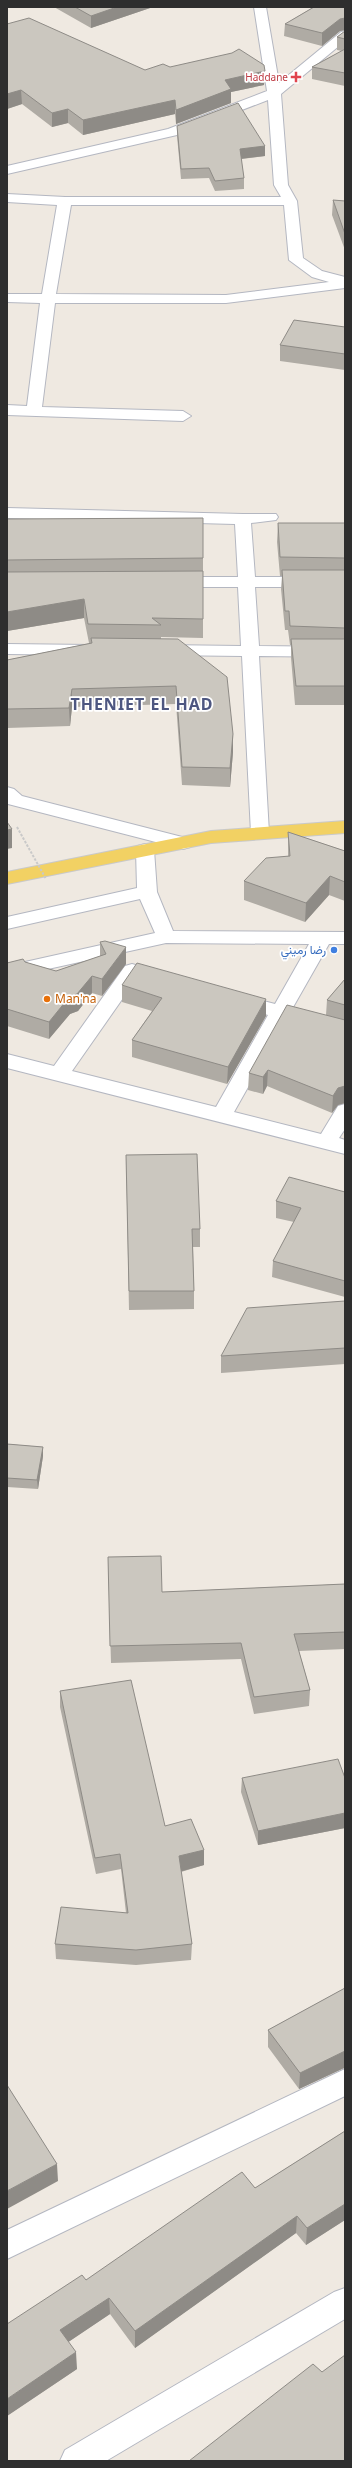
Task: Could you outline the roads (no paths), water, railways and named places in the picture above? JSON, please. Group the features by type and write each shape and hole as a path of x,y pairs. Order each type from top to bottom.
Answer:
{"main road":[{"path":"7,878 211,837 345,827"}],"street":[{"path":"260,7 274,93 281,185 290,201 296,260 317,274 345,283"},
{"path":"7,170 172,132 274,93 345,35"},
{"path":"7,198 65,201 290,201"},
{"path":"34,412 48,299 65,201"},
{"path":"7,298 226,299 345,283"},
{"path":"7,410 183,416"},
{"path":"7,513 243,519 270,516"},
{"path":"243,519 260,834"},
{"path":"159,582 345,582"},
{"path":"7,649 109,650"},
{"path":"148,650 345,652"},
{"path":"7,793 14,800 182,843"},
{"path":"145,850 147,892 166,937"},
{"path":"7,922 147,892"},
{"path":"7,972 166,937 345,938"},
{"path":"222,1115 322,938"},
{"path":"59,1074 132,970 176,982"},
{"path":"220,995 345,1030"},
{"path":"7,1061 336,1144 345,1111"},
{"path":"7,2245 345,2082"},
{"path":"76,2461 345,2302"}],"place":[{"name":"Haddane","path":"296,77"},
{"name":"رضا رميني","path":"334,950"},
{"name":"Man'na","path":"47,999"}],"district":[{"name":"THENIET EL HAD","path":"142,704"}]}
